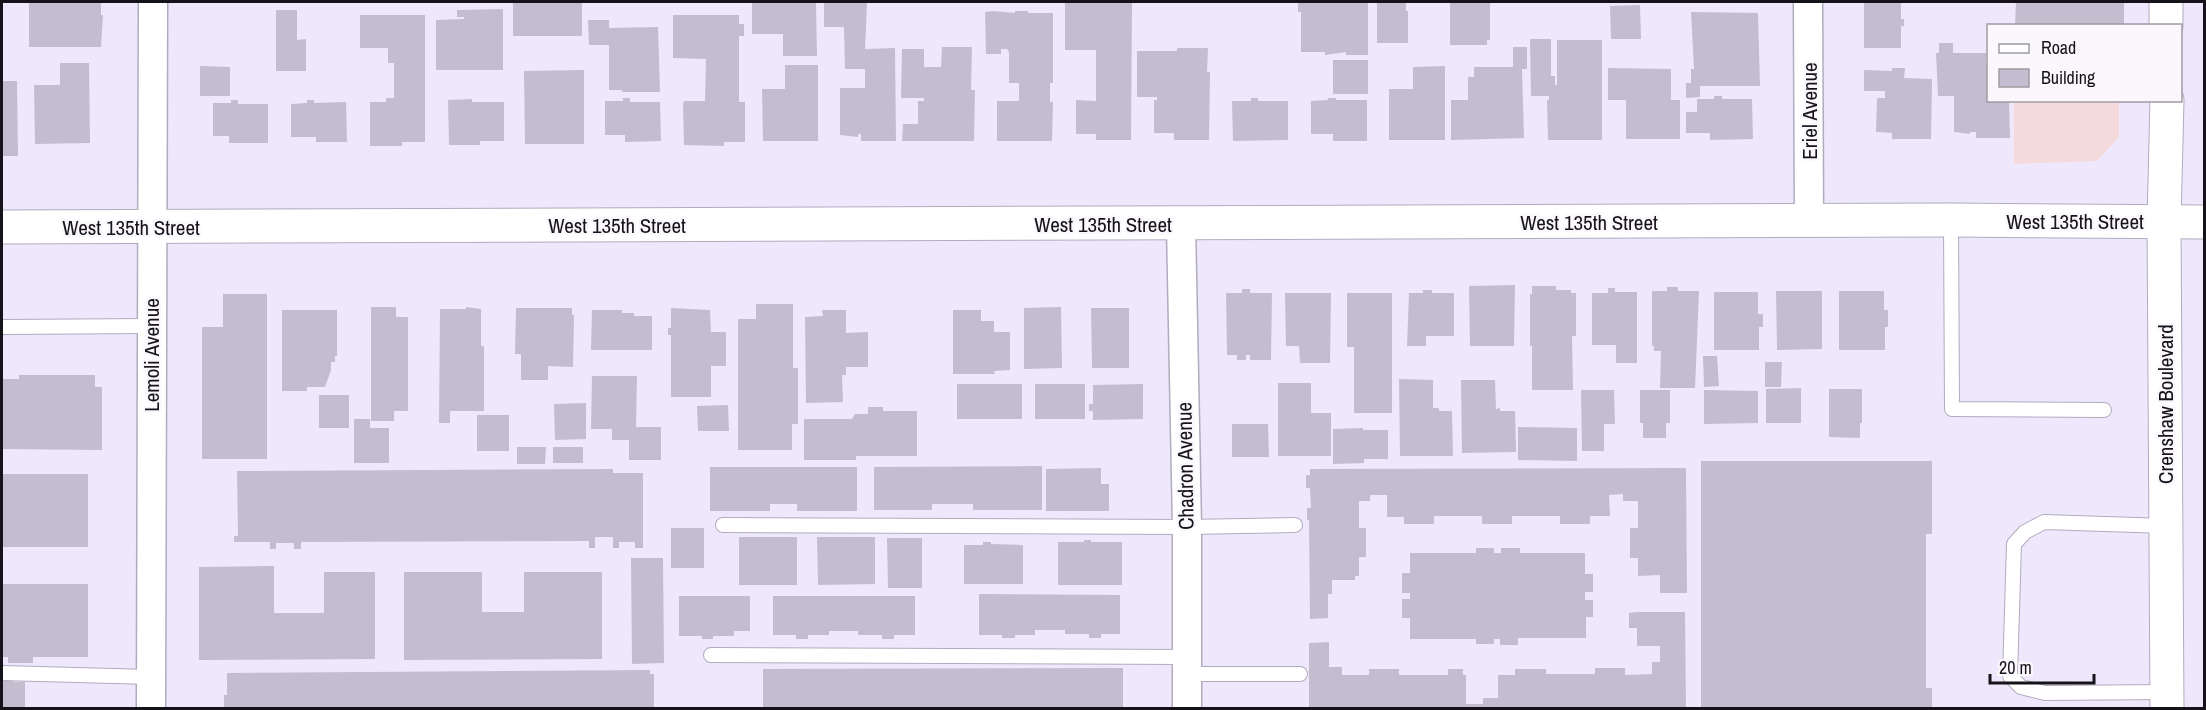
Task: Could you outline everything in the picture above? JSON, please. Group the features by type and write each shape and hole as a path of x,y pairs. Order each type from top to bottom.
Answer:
{"street":[{"name":"Lemoli Avenue","path":"151,708 153,2"},
{"name":"Eriel Avenue","path":"1808,2 1809,221"},
{"path":"2166,2 2166,24"},
{"name":"Crenshaw Boulevard","path":"2166,700 2164,221 2167,102"},
{"name":"West 135th Street","path":"2,227 1952,220 2205,222"},
{"name":"Chadron Avenue","path":"1181,224 1187,527 1187,708"}],"lane":[{"path":"1952,220 1952,410 2104,410"},
{"path":"2,327 151,326"},
{"path":"2166,526 2044,522 2025,532 2014,544 2010,676 2021,687 2045,693 2166,700"},
{"path":"723,525 1187,527 1295,525"},
{"path":"711,656 1187,666 1300,674"},
{"path":"2,673 151,677"}],"shaded area":[{"path":"2014,102 2119,102 2119,137 2097,161 2014,164"}],"building":[{"path":"29,2 101,2 101,15 103,15 101,47 29,47"},
{"path":"513,2 582,2 582,36 513,36"},
{"path":"752,2 816,2 817,56 783,56 783,34 752,34"},
{"path":"824,2 867,2 865,49 895,48 896,141 861,141 861,134 858,134 858,137 840,135 840,88 865,88 865,69 845,69 844,27 824,27"},
{"path":"1065,2 1132,2 1131,140 1096,140 1096,134 1076,134 1076,100 1096,101 1096,50 1065,50"},
{"path":"1368,2 1368,55 1346,55 1346,52 1325,55 1325,52 1301,52 1301,12 1298,12 1298,3"},
{"path":"1377,2 1406,2 1408,43 1377,43"},
{"path":"1450,2 1490,2 1490,40 1487,40 1487,45 1450,45"},
{"path":"1864,2 1901,2 1901,19 1904,19 1904,26 1901,26 1901,48 1864,48"},
{"path":"2016,2 2124,2 2124,24 2015,24"},
{"path":"1640,5 1641,39 1611,39 1610,6"},
{"path":"503,9 503,70 436,70 436,20 464,19 464,17 457,17 457,10"},
{"path":"276,10 297,10 297,40 306,39 306,71 276,71"},
{"path":"985,12 1053,13 1053,83 1050,83 1050,102 1053,102 1052,141 997,141 997,101 1019,101 1019,83 1009,83 1009,52 1007,49 1001,49 1001,54 986,54"},
{"path":"1691,12 1758,13 1760,86 1700,86 1700,97 1686,98 1686,83 1691,83 1691,69 1694,69"},
{"path":"360,15 425,15 425,142 402,142 402,146 370,146 370,102 386,102 386,98 394,98 394,63 388,63 388,48 360,48"},
{"path":"673,15 739,15 739,24 744,24 744,36 739,36 739,102 745,102 745,142 724,142 724,146 684,145 683,104 684,101 705,101 706,59 673,58"},
{"path":"588,20 609,20 609,28 658,27 660,92 609,90 609,45 589,45"},
{"path":"1530,39 1551,39 1551,76 1555,76 1555,85 1557,85 1557,40 1602,40 1602,140 1548,140 1547,100 1549,96 1531,96"},
{"path":"1939,43 1953,43 1953,53 1986,53 1987,102 2009,102 2010,138 1976,138 1976,132 1970,132 1970,134 1954,132 1954,96 1938,96 1936,53 1939,53"},
{"path":"942,47 972,47 971,90 975,90 974,141 902,141 903,124 918,124 918,101 924,101 924,98 901,98 902,49 924,49 924,67 941,67"},
{"path":"1513,47 1527,47 1527,69 1522,69 1524,138 1451,140 1451,100 1468,100 1468,77 1474,77 1474,67 1513,67"},
{"path":"1177,48 1208,48 1209,140 1174,140 1174,133 1154,133 1154,100 1157,100 1157,97 1137,97 1137,51 1177,51"},
{"path":"1333,60 1368,60 1368,94 1333,94"},
{"path":"60,63 89,63 90,143 35,144 34,85 60,85"},
{"path":"785,65 818,65 818,141 763,141 762,89 785,89"},
{"path":"200,66 230,67 230,96 200,96"},
{"path":"1445,66 1445,140 1389,140 1389,89 1413,89 1413,67"},
{"path":"1608,68 1671,69 1671,100 1680,100 1680,139 1626,139 1626,100 1608,100"},
{"path":"1892,68 1905,68 1904,78 1932,79 1931,139 1892,139 1892,133 1876,132 1877,98 1885,98 1885,91 1864,91 1864,70 1892,71"},
{"path":"584,70 584,144 525,144 524,71"},
{"path":"2,81 17,81 18,156 2,156"},
{"path":"1714,96 1722,96 1722,99 1752,99 1753,139 1710,140 1710,133 1686,133 1686,112 1697,112 1697,99 1714,99"},
{"path":"623,98 630,98 630,102 660,102 661,141 625,142 625,135 605,135 605,101 623,101"},
{"path":"1251,98 1258,98 1258,101 1288,101 1288,140 1233,141 1232,101 1251,101"},
{"path":"1328,98 1367,100 1367,141 1333,141 1333,134 1311,134 1311,101 1328,100"},
{"path":"472,99 472,102 504,102 504,141 480,141 480,145 449,145 448,100"},
{"path":"231,100 238,100 238,104 268,104 268,143 229,143 229,136 213,136 213,103 231,103"},
{"path":"307,100 314,100 314,103 346,102 347,142 316,142 316,137 291,137 291,104 307,103"},
{"path":"1515,285 1514,346 1470,346 1469,286"},
{"path":"1532,286 1556,286 1556,290 1571,290 1571,293 1576,293 1576,336 1572,336 1573,390 1532,390 1530,294 1532,294"},
{"path":"1667,287 1678,287 1678,291 1699,291 1695,388 1660,388 1661,351 1654,351 1654,346 1652,346 1652,291 1667,291"},
{"path":"1608,288 1615,288 1615,292 1637,292 1637,363 1616,363 1616,345 1592,345 1592,293 1608,293"},
{"path":"1242,289 1250,289 1250,293 1272,293 1271,360 1250,360 1250,355 1246,355 1246,360 1237,360 1237,355 1227,355 1226,293 1242,293"},
{"path":"1423,290 1432,290 1432,293 1454,293 1454,336 1426,336 1426,346 1407,346 1409,293 1423,293"},
{"path":"1776,291 1822,291 1822,349 1777,350"},
{"path":"1839,291 1884,291 1884,310 1888,310 1885,350 1839,350"},
{"path":"1714,292 1758,292 1758,314 1763,314 1763,327 1759,327 1759,350 1714,350"},
{"path":"1285,293 1331,293 1330,363 1300,363 1299,346 1286,346"},
{"path":"1347,293 1392,293 1392,413 1354,413 1354,347 1347,347"},
{"path":"223,294 267,294 267,459 202,459 202,327 223,327"},
{"path":"756,304 793,304 793,368 798,368 798,424 792,424 792,450 738,450 738,319 756,319"},
{"path":"371,307 396,307 396,317 408,317 408,411 394,411 394,421 371,421"},
{"path":"466,307 481,309 481,346 484,346 484,411 450,411 450,423 439,423 440,309 466,309"},
{"path":"1061,307 1062,368 1024,369 1024,308"},
{"path":"516,308 572,308 572,315 574,315 573,367 548,366 548,380 521,380 521,354 515,354"},
{"path":"671,308 710,310 711,332 726,332 726,366 711,366 711,397 671,397 671,335 668,335 668,328 671,328"},
{"path":"1091,308 1129,308 1129,368 1092,368"},
{"path":"282,310 337,310 337,356 335,356 335,362 331,362 331,370 325,387 307,387 307,391 282,391"},
{"path":"592,310 622,310 622,313 634,313 634,316 652,316 652,350 591,350"},
{"path":"822,310 846,310 846,333 868,332 868,367 846,367 846,375 842,375 843,402 806,403 805,317 823,316"},
{"path":"953,310 981,310 981,321 994,321 994,332 1010,332 1010,370 994,371 995,374 953,374"},
{"path":"1703,356 1717,356 1719,386 1704,387"},
{"path":"1765,362 1782,362 1781,387 1765,387"},
{"path":"19,375 95,375 95,387 102,387 102,450 2,449 2,379 19,379"},
{"path":"592,376 637,376 636,427 661,427 661,460 629,460 629,440 612,440 612,429 591,429"},
{"path":"1399,379 1433,380 1433,408 1439,408 1439,411 1452,411 1453,456 1400,456"},
{"path":"1461,380 1495,380 1496,409 1515,411 1516,452 1462,453"},
{"path":"1278,383 1311,383 1311,413 1331,413 1331,456 1278,456"},
{"path":"957,384 1022,384 1022,419 957,419"},
{"path":"1035,384 1085,384 1085,419 1035,419"},
{"path":"1143,384 1143,419 1093,420 1093,411 1089,411 1089,404 1093,404 1093,385"},
{"path":"1801,388 1801,423 1766,423 1766,389"},
{"path":"1829,389 1862,389 1860,438 1829,437"},
{"path":"1581,390 1614,390 1615,424 1604,424 1604,451 1582,451"},
{"path":"1640,390 1670,390 1670,423 1666,423 1666,438 1643,438 1643,423 1640,423"},
{"path":"1704,390 1758,391 1758,423 1704,424"},
{"path":"319,395 349,395 349,428 319,428"},
{"path":"586,403 586,439 555,440 554,404"},
{"path":"728,405 729,431 698,431 697,406"},
{"path":"868,407 883,407 883,411 917,411 917,456 856,456 856,460 804,460 804,419 852,419 855,414 868,414"},
{"path":"477,415 509,415 509,451 477,451"},
{"path":"354,419 370,419 370,428 389,428 389,463 354,463"},
{"path":"1232,424 1268,424 1269,457 1232,457"},
{"path":"1518,427 1577,428 1577,461 1518,460"},
{"path":"1363,428 1363,430 1388,430 1388,459 1364,459 1364,463 1333,464 1333,429"},
{"path":"517,447 546,447 545,464 517,464"},
{"path":"553,447 583,447 583,463 553,463"},
{"path":"1701,461 1932,461 1932,534 1926,534 1926,688 1932,688 1932,708 1701,708"},
{"path":"1042,466 1042,510 973,510 973,504 932,504 932,510 874,510 874,467"},
{"path":"710,467 857,467 857,511 797,511 797,504 770,504 770,511 710,511"},
{"path":"1101,468 1101,484 1109,484 1109,511 1046,511 1046,469"},
{"path":"1686,468 1687,593 1660,593 1660,575 1638,576 1638,558 1630,558 1630,528 1638,528 1638,501 1623,501 1623,494 1609,495 1610,516 1590,516 1590,524 1560,524 1560,516 1512,516 1512,524 1482,524 1482,516 1434,516 1434,524 1404,524 1404,517 1387,517 1387,495 1370,495 1370,501 1359,501 1359,528 1366,528 1366,557 1359,557 1359,576 1355,576 1355,580 1332,580 1332,594 1328,594 1328,618 1310,619 1307,508 1311,508 1310,488 1306,488 1306,475 1310,475 1310,469"},
{"path":"613,469 613,473 643,473 643,548 635,548 635,542 619,542 619,548 613,548 613,537 595,537 595,548 589,548 589,541 301,542 301,549 294,549 294,543 276,543 276,549 270,549 270,542 234,542 234,536 238,536 237,471"},
{"path":"2,474 88,474 88,547 2,547"},
{"path":"671,528 704,528 704,568 671,568"},
{"path":"739,537 797,537 797,585 739,585"},
{"path":"817,537 875,537 875,584 818,585"},
{"path":"887,538 922,538 922,588 888,588"},
{"path":"1084,540 1122,542 1122,585 1058,585 1058,542 1084,542"},
{"path":"983,542 1023,545 1023,584 964,584 964,545 983,545"},
{"path":"1476,548 1494,548 1494,553 1501,553 1501,548 1520,548 1520,553 1585,553 1585,574 1593,574 1593,592 1585,592 1585,600 1593,600 1593,617 1586,617 1586,638 1518,638 1518,645 1500,645 1500,639 1494,639 1494,644 1476,644 1476,639 1410,639 1410,618 1402,618 1402,599 1410,599 1410,593 1402,593 1402,573 1410,573 1410,553 1476,553"},
{"path":"631,558 663,558 664,663 632,664"},
{"path":"274,566 274,613 324,613 324,572 375,572 375,659 199,660 199,567"},
{"path":"404,572 482,572 482,612 524,612 524,572 602,572 602,659 404,660"},
{"path":"2,584 88,584 88,657 33,657 33,663 8,663 8,657 2,657"},
{"path":"979,594 1120,595 1120,634 1101,634 1101,638 1089,638 1089,634 1065,634 1065,630 1035,630 1035,635 1015,635 1015,638 1002,638 1002,635 979,635"},
{"path":"679,596 750,596 750,631 734,631 734,636 713,636 713,639 702,639 702,636 679,636"},
{"path":"773,596 915,596 915,635 894,635 894,639 882,639 882,635 858,635 858,631 829,631 829,635 808,635 808,639 796,639 796,635 773,635"},
{"path":"1685,612 1686,708 1309,708 1309,643 1329,642 1329,667 1342,667 1342,675 1369,675 1369,669 1399,669 1399,675 1448,675 1448,669 1463,669 1463,675 1466,675 1466,704 1483,704 1483,698 1498,698 1498,675 1515,675 1515,669 1546,669 1546,674 1595,674 1595,668 1625,668 1625,675 1652,674 1652,662 1660,662 1660,646 1637,646 1637,628 1629,628 1629,613"},
{"path":"1123,668 1123,708 763,708 763,669"},
{"path":"650,670 650,674 654,674 654,708 224,708 224,695 227,695 227,673"},
{"path":"2,675 13,675 13,682 25,682 25,708 2,708"}]}
